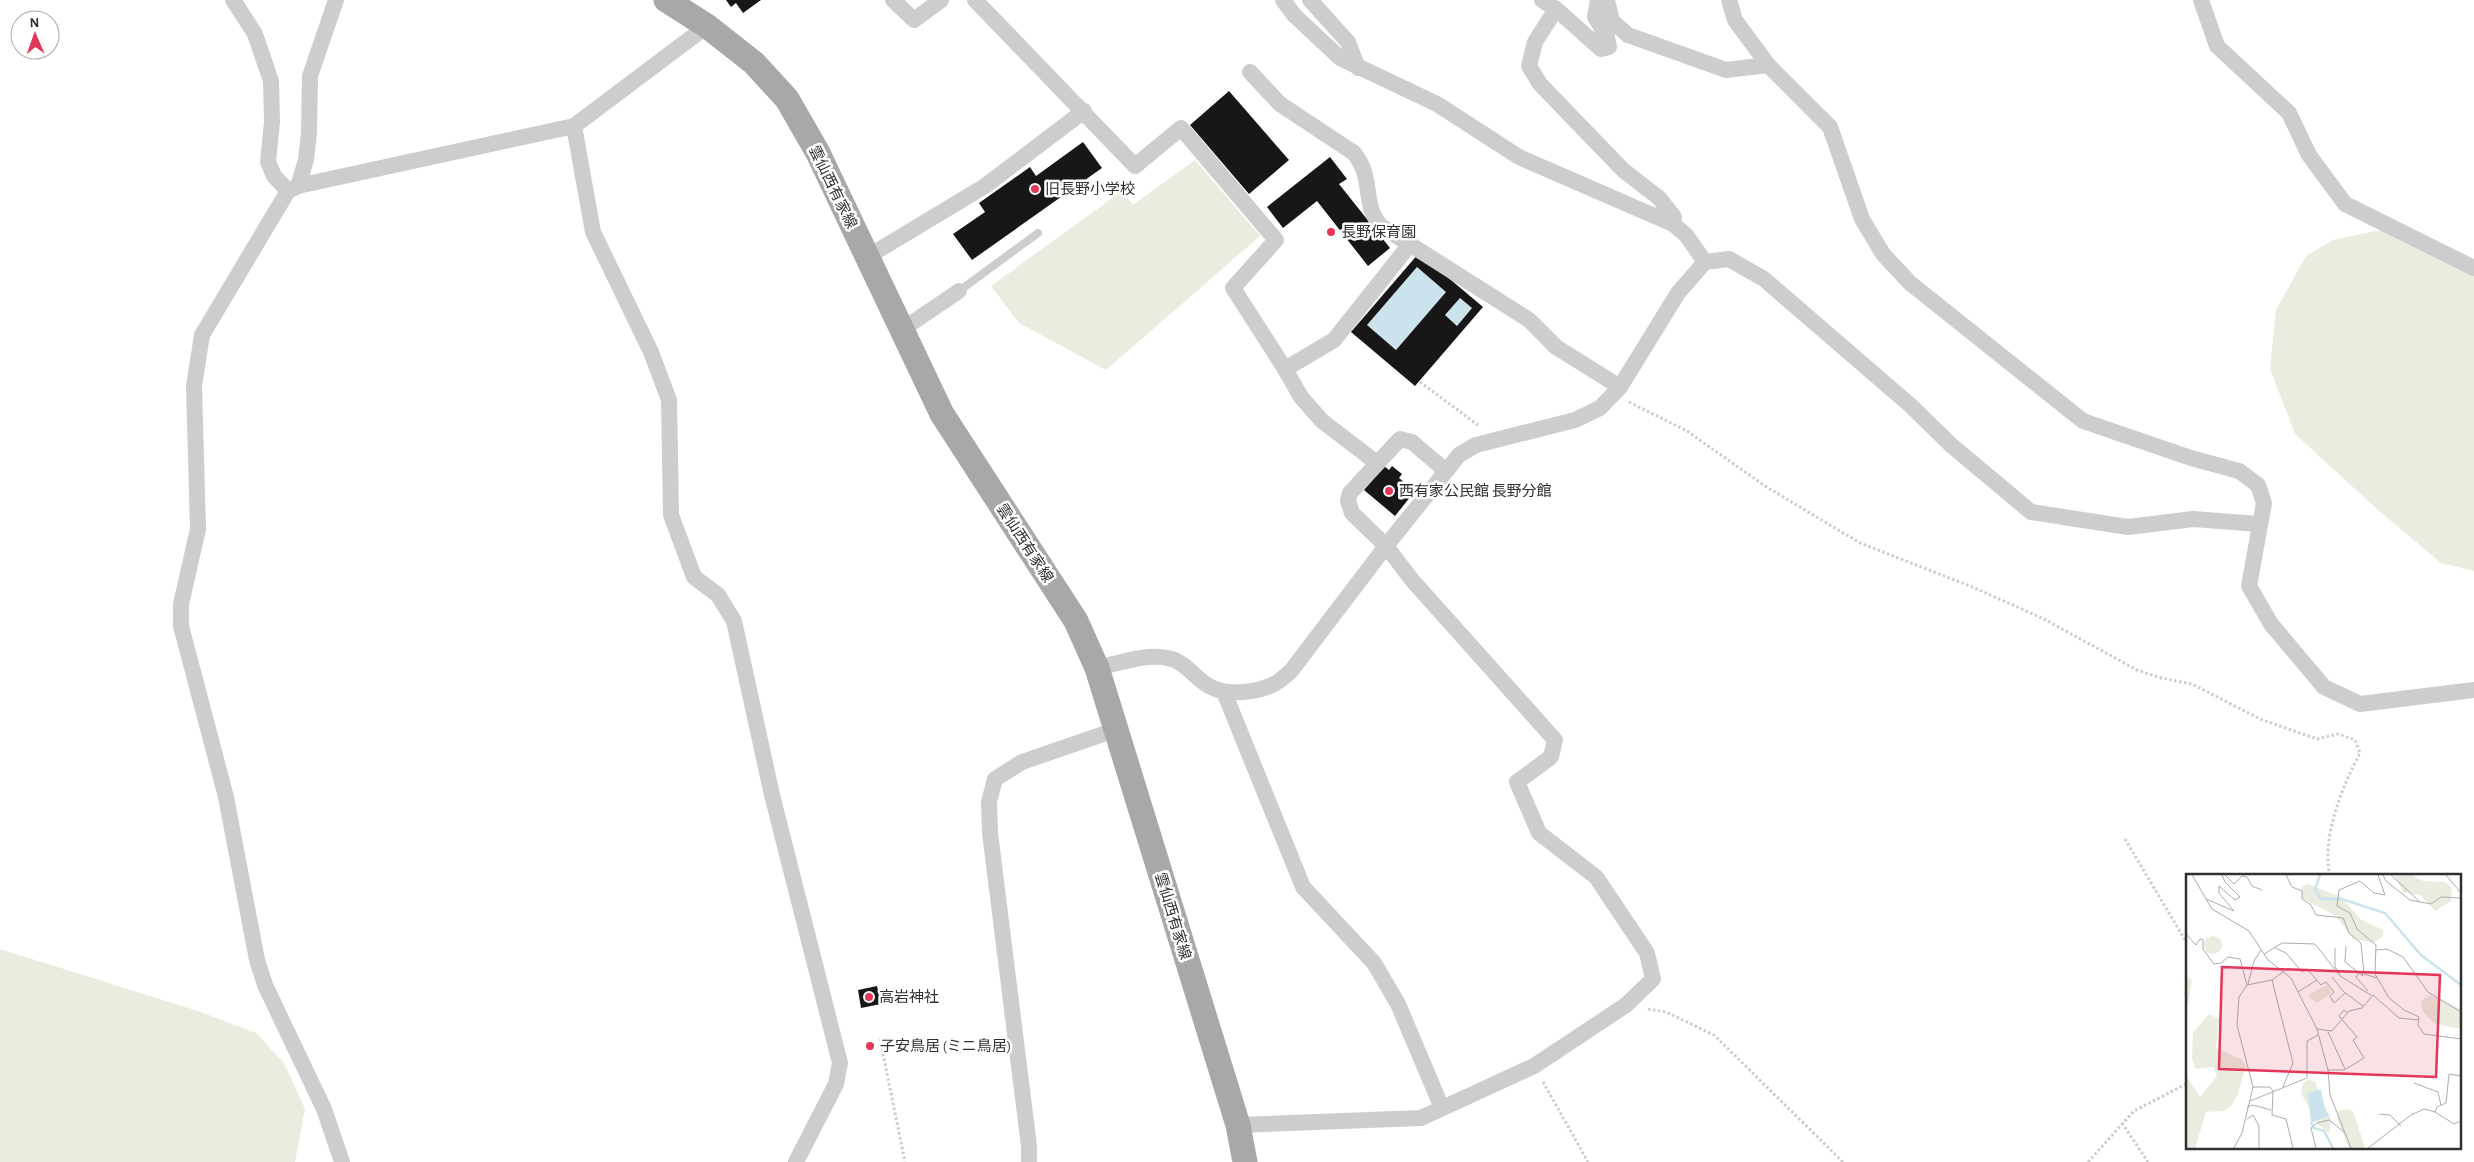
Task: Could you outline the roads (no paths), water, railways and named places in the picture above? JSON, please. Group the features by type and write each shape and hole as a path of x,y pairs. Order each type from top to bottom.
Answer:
{"main road":[{"name":"雲仙西有家線","path":"666,0 707,26 754,63 788,99 818,153 900,331 942,414 1076,621 1097,668 1238,1125 1245,1162"}],"street":[{"path":"234,0 255,34 271,81 272,122 268,162 274,176 293,188 574,126 707,26"},
{"path":"336,0 310,76 309,133 306,160 293,188 202,335 194,386 198,529 181,604 181,626 186,652 209,725 226,797 257,960 265,985 324,1109 342,1162"},
{"path":"893,0 914,20 941,0"},
{"path":"975,0 1135,166 1181,128 1276,240 1233,288 1301,397 1322,421 1377,463"},
{"path":"1283,0 1294,15 1340,58 1438,104 1519,157 1673,224 1686,235 1705,262"},
{"path":"1310,0 1348,42 1358,68"},
{"path":"1542,0 1556,8 1601,49 1610,47 1607,37 1595,16 1598,0"},
{"path":"1607,0 1612,22 1628,36 1726,70 1768,65"},
{"path":"1730,0 1735,20 1768,65 1830,127 1862,219 1883,254 1910,283 2083,421 2191,458 2239,471 2258,485 2264,503 2249,586 2271,624 2324,687 2360,704 2474,690"},
{"path":"2201,0 2217,46 2290,113 2309,155 2344,204 2474,268"},
{"path":"1556,8 1535,42 1529,66 1540,84 1623,170 1659,198 1674,217 1673,224"},
{"path":"1250,72 1280,104 1354,153 1362,163 1367,176 1372,215 1381,226 1411,243 1529,320 1556,347 1616,391"},
{"path":"867,257 985,186 1084,111"},
{"path":"574,126 593,232 651,352 669,400 671,515 694,577 718,595 734,621 772,794 840,1063 836,1084 796,1162"},
{"path":"1285,369 1334,340 1411,243"},
{"path":"1097,668 1146,657 1172,659 1185,665 1209,686 1224,692 1253,690 1273,685 1291,671 1386,546 1459,455 1476,445 1575,420 1600,408 1616,391 1678,293 1705,262 1729,259 1764,280 1910,405 1951,445 2031,512 2128,527 2193,519 2260,524"},
{"path":"900,331 959,291"},
{"path":"1238,1125 1421,1118 1534,1066 1626,1005 1652,978 1647,953 1596,878 1539,833 1518,782 1551,757 1555,740 1412,580 1386,546 1352,513 1349,507 1350,493 1395,442 1406,438 1446,471"},
{"path":"1224,692 1303,887 1374,963 1398,1004 1442,1108"},
{"path":"1029,1162 1029,1146 990,833 989,802 995,779 1022,762 1115,730"}],"lane":[{"path":"959,291 1038,233"}],"water":[{"path":"1417,267 1446,292 1396,350 1367,325"},
{"path":"1460,298 1472,308 1457,326 1445,315"}],"place":[{"name":"旧長野小学校","path":"1035,189"},
{"name":"長野保育園","path":"1331,232"},
{"name":"西有家公民館 長野分館","path":"1389,491"},
{"name":"高岩神社","path":"869,997"},
{"name":"子安鳥居 (ミニ鳥居)","path":"870,1046"}]}
